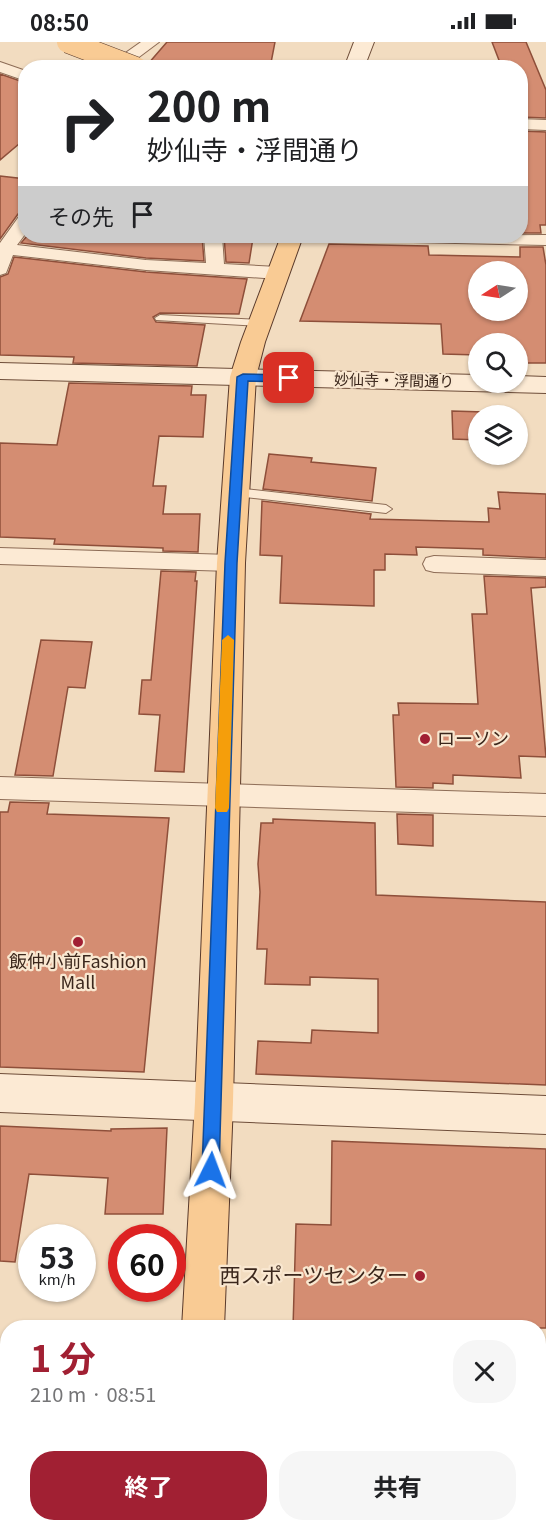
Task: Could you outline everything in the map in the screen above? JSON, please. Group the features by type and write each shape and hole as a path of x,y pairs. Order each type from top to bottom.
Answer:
{"main road":[{"path":"68,42 115,60"},
{"path":"203,1320 214,1102 231,563 243,377 289,243"}],"street":[{"path":"127,60 151,42"},
{"path":"357,60 364,42"},
{"path":"0,67 18,73"},
{"path":"528,124 546,125"},
{"path":"0,269 3,248 18,229"},
{"path":"528,240 546,240"},
{"path":"214,243 216,270"},
{"path":"3,248 146,265 278,273"},
{"name":"妙仙寺・浮間通り","path":"0,370 546,385"},
{"path":"0,556 231,563"},
{"path":"434,564 546,568"},
{"path":"0,788 546,805"},
{"path":"0,1094 546,1115"}],"lane":[{"path":"160,318 260,323"},
{"path":"236,492 386,509"}],"building":[{"path":"167,42 275,42 272,60 151,60"},
{"path":"492,42 526,42 546,90 546,118 528,117 528,60 499,60"},
{"path":"0,74 18,80 18,145 0,160"},
{"path":"528,131 546,132 546,225 540,225 541,233 528,233"},
{"path":"0,176 18,178 18,214 0,239"},
{"path":"21,243 203,243 204,261 146,258"},
{"path":"225,243 252,243 249,263 226,262"},
{"path":"329,244 428,246 429,255 520,257 520,247 543,247 546,265 546,363 528,363 528,333 468,333 468,355 443,354 441,324 300,321"},
{"path":"14,257 146,272 247,279 239,314 160,313 153,317 156,322 205,325 197,366 73,363 74,357 0,355 0,277 8,274"},
{"path":"69,383 192,386 191,395 206,395 203,437 159,436 153,486 166,486 163,514 200,514 198,552 163,551 163,548 54,544 55,539 0,537 0,443 57,445"},
{"path":"452,411 468,412 468,440 453,439"},
{"path":"269,454 312,458 311,462 376,468 372,501 263,489"},
{"path":"498,492 546,494 546,558 483,555 483,549 416,547 417,555 385,554 385,570 374,570 374,606 280,603 282,556 260,555 262,501 371,514 370,519 489,522 488,508 500,509"},
{"path":"161,571 196,572 184,772 155,771 160,715 139,714 142,680 151,680"},
{"path":"484,576 546,578 546,587 531,588 546,757 519,756 521,778 453,775 453,784 433,783 433,788 396,787 393,715 399,715 398,703 478,704 472,614 487,614"},
{"path":"41,640 92,642 85,688 68,687 53,776 15,775"},
{"name":"飯仲小前Fashion Mall","path":"10,802 49,803 47,814 169,818 144,1072 0,1067 0,812 8,812"},
{"path":"397,814 433,815 433,846 398,844"},
{"path":"273,819 375,823 376,895 546,902 546,1085 256,1074 258,1041 311,1043 312,1030 378,1033 378,979 310,977 310,985 265,984 267,949 257,949 260,892 258,864 261,823 273,823"},
{"path":"0,1126 111,1131 111,1129 167,1128 163,1214 105,1214 108,1178 29,1174 21,1224 18,1224 15,1262 0,1261"},
{"name":"西スポーツセンター","path":"332,1141 546,1149 546,1320 293,1320 296,1224 331,1225"}],"slow traffic":[{"path":"222,808 228,640"}],"place":[{"name":"ローソン","path":"425,739"},
{"name":"飯仲小前Fashion Mall","path":"78,942"},
{"name":"西スポーツセンター","path":"420,1276"}],"route":[{"path":"211,1170 231,563 243,377 289,378"}]}
